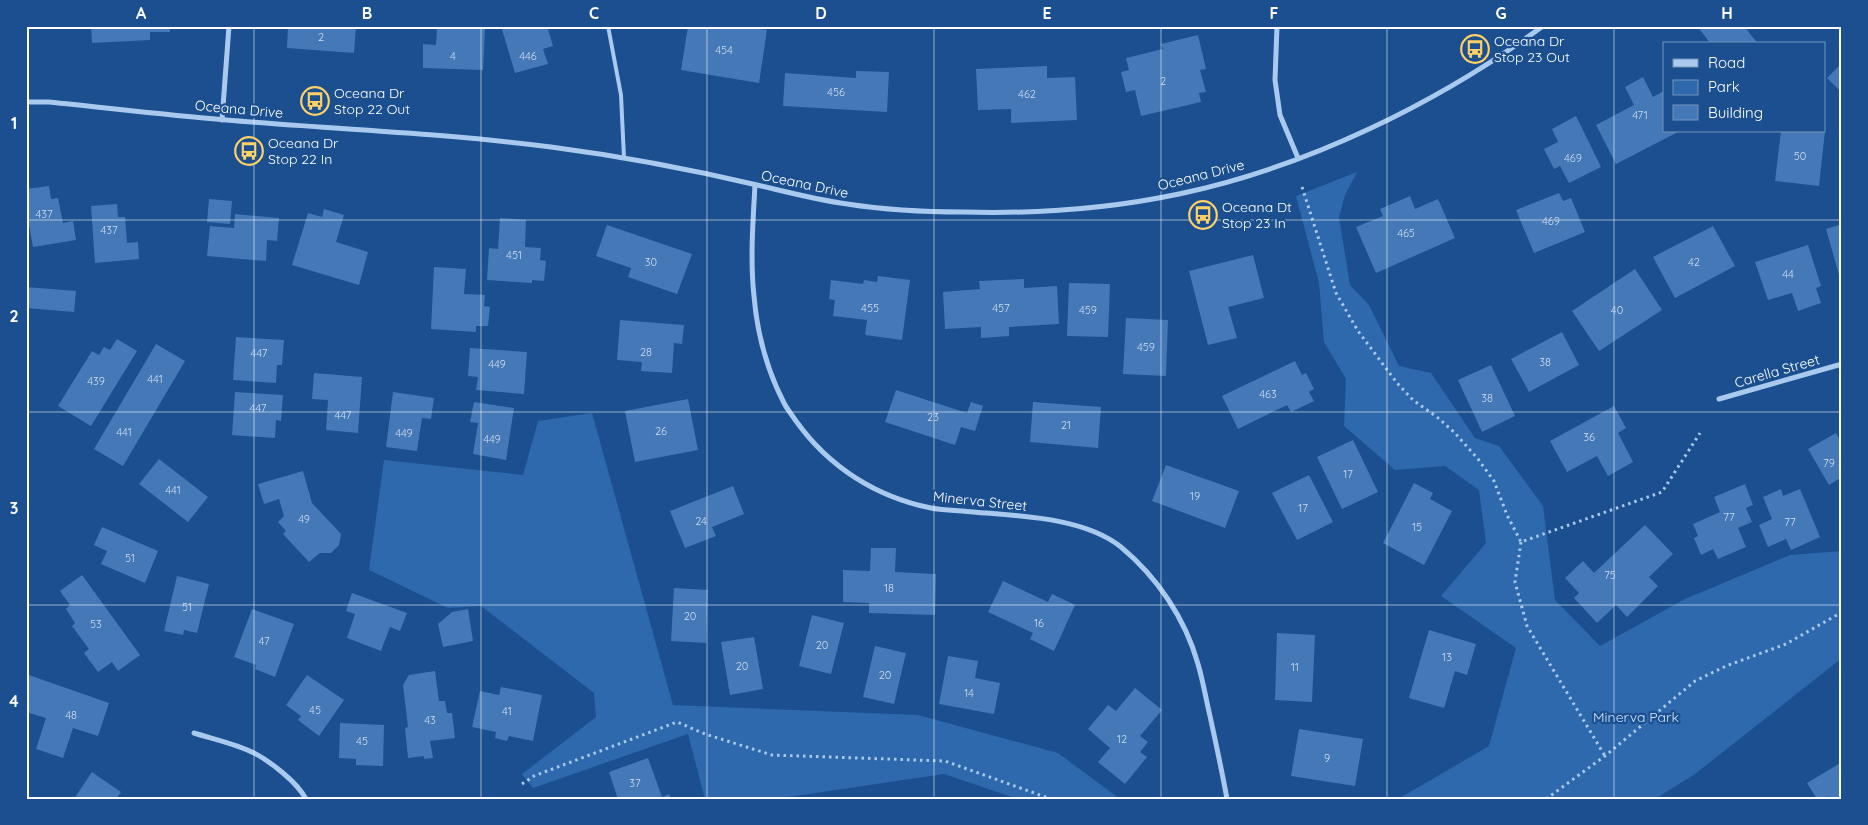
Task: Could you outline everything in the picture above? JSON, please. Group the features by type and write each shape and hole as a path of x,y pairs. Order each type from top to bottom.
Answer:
{"street":[{"path":"222,120 229,26"},
{"path":"1277,26 1274,80 1280,115 1298,158"},
{"name":"Oceana Drive","path":"26,102 49,102 222,120 461,138 550,147 624,158 851,205 929,212 1011,213 1126,203 1181,194 1247,176 1298,158 1372,127 1469,77 1543,26"},
{"name":"Minerva Street","path":"756,185 752,250 754,296 759,328 768,365 784,404 806,435 832,462 862,484 894,498 931,508 1021,515 1064,522 1097,534 1119,545 1146,569 1167,597 1185,628 1198,663 1227,799"},
{"name":"Carella Street","path":"1719,399 1842,364"},
{"path":"194,733 254,752 288,776 301,790 306,799"}],"lane":[{"path":"608,26 621,95 624,158"}],"path":[{"path":"1302,187 1336,293 1358,331 1413,400 1454,432 1478,459 1494,481 1522,542 1516,582 1527,626 1605,756"},
{"path":"1522,542 1662,492 1700,433"},
{"path":"1546,799 1605,756 1695,682 1726,666 1786,644 1842,612"},
{"path":"522,784 534,776 677,722 705,734 772,756 945,761 1051,799"}],"green space":[{"name":"Minerva Park","path":"1357,172 1345,195 1339,217 1350,285 1369,305 1399,366 1431,373 1475,438 1499,446 1543,506 1555,600 1600,646 1685,599 1790,555 1842,551 1842,658 1695,774 1655,799 1398,799 1489,746 1516,648 1441,596 1486,543 1479,490 1445,466 1395,470 1344,426 1346,379 1324,342 1319,283 1296,196"},
{"path":"592,413 673,705 918,715 1058,753 1120,799 1018,799 944,774 775,799 705,799 688,734 533,788 522,774 596,717 594,693 481,606 448,608 369,570 384,460 523,475 538,421"}],"building":[{"path":"91,26 170,26 170,32 150,32 150,40 92,43"},
{"path":"288,26 356,26 354,53 287,48"},
{"path":"501,26 547,26 553,46 543,49 548,64 515,73"},
{"path":"688,26 741,26 767,30 759,83 681,70"},
{"path":"1697,26 1744,26 1756,42 1709,42"},
{"path":"437,27 485,29 483,70 423,68 423,44 436,45"},
{"path":"1198,35 1206,69 1200,70 1206,92 1199,93 1201,102 1141,116 1135,90 1126,92 1121,72 1129,70 1126,58 1163,49 1161,44"},
{"path":"1842,63 1842,93 1827,78"},
{"path":"1047,66 1047,78 1075,77 1077,120 1011,123 1011,109 978,110 976,69"},
{"path":"856,71 889,72 887,112 783,106 785,73 856,78"},
{"path":"1643,77 1653,97 1663,92 1663,132 1678,132 1616,164 1596,125 1634,105 1625,87"},
{"path":"1576,116 1601,167 1569,183 1560,166 1554,169 1544,149 1558,142 1552,129"},
{"path":"1781,132 1825,132 1819,186 1775,181"},
{"path":"49,186 51,199 58,198 63,223 73,221 76,240 33,247 26,208 26,189"},
{"path":"1559,193 1563,201 1571,198 1585,232 1534,253 1516,210"},
{"path":"1410,196 1415,209 1438,199 1455,238 1376,273 1356,227 1383,216 1380,209"},
{"path":"209,199 232,201 230,224 207,222"},
{"path":"117,204 118,217 125,217 127,243 138,242 139,259 95,263 91,206"},
{"path":"324,209 344,215 336,242 368,252 359,285 292,265 308,213 322,217"},
{"path":"235,214 279,218 277,241 267,240 266,261 207,256 210,226 234,228"},
{"path":"500,218 526,220 525,247 541,248 540,260 546,261 544,281 532,280 532,283 487,280 489,248 498,249"},
{"path":"1842,224 1842,282 1841,282 1826,229"},
{"path":"607,225 692,254 677,294 628,277 631,268 596,256"},
{"path":"1713,226 1735,266 1675,298 1653,257"},
{"path":"1808,245 1821,286 1816,288 1821,303 1798,311 1792,293 1768,300 1755,262"},
{"path":"1253,255 1264,298 1228,307 1237,338 1208,345 1189,271"},
{"path":"434,267 466,269 464,294 485,295 484,306 490,307 488,326 476,326 476,332 431,329"},
{"path":"1635,269 1662,310 1599,351 1572,311"},
{"path":"878,276 910,280 902,340 865,335 867,320 833,316 835,300 829,299 831,280 863,284 864,280 877,282"},
{"path":"1024,279 1024,288 1057,286 1059,324 1009,327 1009,336 981,338 981,327 945,329 943,292 980,289 979,281"},
{"path":"1069,283 1110,284 1108,337 1067,336"},
{"path":"26,287 76,291 74,312 26,308"},
{"path":"1126,318 1168,320 1166,376 1123,374"},
{"path":"620,320 684,325 682,344 674,343 672,373 641,371 642,362 617,360"},
{"path":"1562,332 1579,365 1529,392 1511,359"},
{"path":"236,337 284,340 282,365 277,365 276,383 233,380"},
{"path":"117,339 137,351 91,426 58,406 92,351 99,355 104,347 110,350"},
{"path":"156,344 185,361 123,466 94,449"},
{"path":"470,348 527,352 524,394 476,390 478,377 468,376"},
{"path":"1295,361 1302,375 1306,373 1314,389 1309,392 1314,401 1291,412 1287,405 1238,429 1222,396"},
{"path":"1491,365 1515,416 1482,432 1458,380"},
{"path":"314,373 362,377 358,433 326,430 328,400 312,399"},
{"path":"896,390 967,413 971,402 983,406 975,431 961,427 955,445 885,422"},
{"path":"235,392 283,395 281,421 276,420 275,438 232,435"},
{"path":"393,392 434,398 431,419 422,418 417,451 386,447"},
{"path":"688,399 698,450 635,462 625,411"},
{"path":"474,402 514,408 506,460 473,454 478,423 470,422"},
{"path":"1033,402 1101,407 1098,448 1030,442"},
{"path":"1614,406 1626,428 1618,433 1633,462 1608,476 1597,456 1567,472 1550,441"},
{"path":"1836,433 1840,440 1842,440 1842,477 1829,485 1808,449"},
{"path":"1353,440 1378,492 1342,509 1317,457"},
{"path":"159,459 208,497 188,522 139,484"},
{"path":"1166,465 1239,491 1225,528 1152,501"},
{"path":"303,471 312,503 341,534 339,545 331,553 320,553 309,562 283,534 286,531 278,522 284,516 279,499 264,504 258,484"},
{"path":"1309,475 1333,522 1297,540 1272,493"},
{"path":"1414,483 1433,493 1430,499 1452,511 1424,565 1383,543"},
{"path":"1745,484 1753,505 1746,508 1752,522 1738,528 1746,547 1718,559 1713,549 1701,555 1694,538 1698,536 1693,524 1720,512 1714,497"},
{"path":"733,486 744,514 712,527 716,536 685,548 670,511"},
{"path":"1781,489 1783,496 1800,489 1820,537 1791,550 1786,539 1768,547 1759,525 1772,519 1763,497"},
{"path":"1645,525 1673,554 1649,577 1658,586 1627,617 1616,605 1597,623 1574,598 1579,593 1565,578 1583,561 1594,573"},
{"path":"102,527 158,551 145,583 101,564 107,551 94,545"},
{"path":"871,548 896,548 895,572 936,574 935,615 869,613 869,603 843,602 843,570 870,571"},
{"path":"82,575 140,655 118,671 112,662 98,672 84,653 89,649 72,626 75,623 66,609 70,605 60,591"},
{"path":"177,576 209,584 197,633 184,630 183,635 164,631"},
{"path":"1003,581 1048,602 1052,594 1075,605 1054,651 1030,639 1033,633 988,612"},
{"path":"674,588 708,590 706,643 671,641"},
{"path":"352,593 407,613 400,631 390,627 381,651 347,638 355,614 346,611"},
{"path":"252,609 294,624 275,677 255,669 256,665 234,657"},
{"path":"468,609 473,641 443,647 438,624 452,612"},
{"path":"812,615 844,623 831,674 799,666"},
{"path":"1429,630 1476,644 1467,675 1455,671 1444,708 1409,698"},
{"path":"1277,633 1315,635 1312,702 1275,700"},
{"path":"754,637 763,689 730,695 721,642"},
{"path":"875,646 906,653 894,704 863,697"},
{"path":"948,656 978,661 975,678 1000,683 994,714 939,704"},
{"path":"435,671 439,701 445,701 447,713 452,713 455,738 430,741 433,758 424,759 424,756 408,758 405,728 408,727 403,685 409,675"},
{"path":"26,674 109,703 98,736 73,728 63,758 36,749 46,718 26,712"},
{"path":"307,675 344,700 319,736 298,720 301,716 286,705"},
{"path":"501,687 542,695 533,741 509,736 507,741 495,738 496,732 472,727 480,691 499,695"},
{"path":"1135,688 1162,710 1140,736 1148,742 1140,752 1147,757 1125,784 1098,762 1110,748 1088,729 1108,705 1116,711"},
{"path":"340,723 384,725 383,766 356,765 356,759 339,758"},
{"path":"1299,729 1363,739 1355,786 1291,776"},
{"path":"648,758 662,797 669,794 671,799 618,799 609,772"},
{"path":"1842,762 1842,799 1830,799 1828,796 1824,799 1817,799 1807,783"},
{"path":"92,772 121,792 116,799 74,799"}],"place":[{"name":"Oceana Dr Stop 23 Out","path":"1475,49"},
{"name":"Oceana Dr Stop 22 Out","path":"315,101"},
{"name":"Oceana Dr Stop 22 In","path":"249,151"},
{"name":"Oceana Dt Stop 23 In","path":"1203,215"}]}
